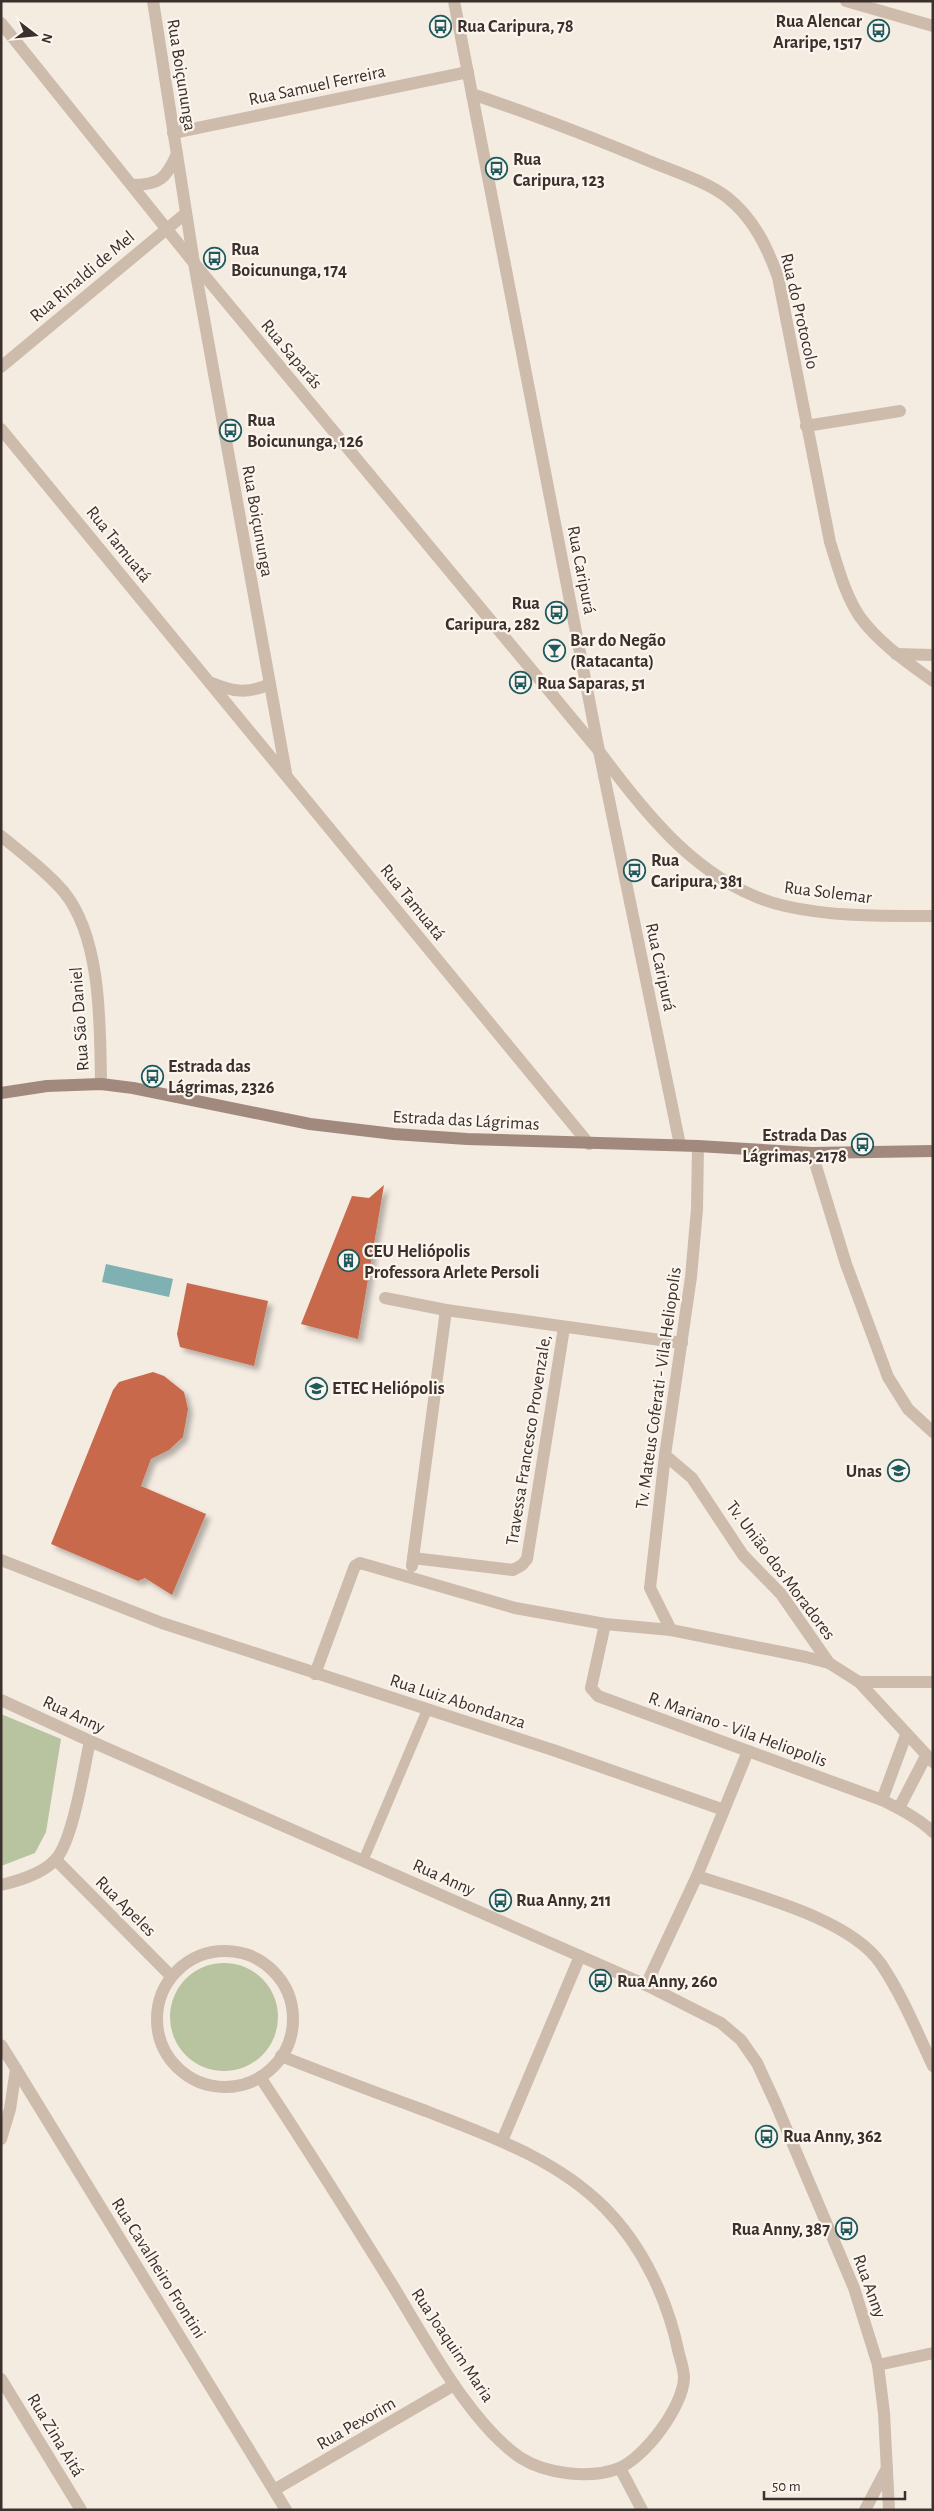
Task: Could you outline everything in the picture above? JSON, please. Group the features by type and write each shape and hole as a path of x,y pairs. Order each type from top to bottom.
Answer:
{"main road":[{"name":"Estrada das Lágrimas","path":"1,1093 47,1086 101,1084 133,1088 310,1124 466,1140 680,1145 812,1153 933,1151"}],"street":[{"name":"Rua Boiçununga","path":"153,1 194,263 286,775"},
{"name":"Rua Caripurá","path":"454,1 599,751 680,1145"},
{"path":"846,1 932,27"},
{"name":"Rua Saparás","path":"1,23 166,229 599,751"},
{"name":"Rua Samuel Ferreira","path":"174,133 468,72"},
{"name":"Rua do Protocolo","path":"472,94 556,122 688,177 728,198 750,221 767,246 778,277 830,542 842,580 860,617 896,654 933,681"},
{"name":"Rua Boiçununga","path":"132,185 148,185 156,182 171,168 177,154"},
{"name":"Rua Rinaldi de Mel","path":"1,367 186,213"},
{"path":"806,426 900,411"},
{"name":"Rua Tamuatá","path":"1,429 589,1144"},
{"path":"896,654 933,655"},
{"path":"209,682 234,691 243,692 255,691 270,684"},
{"name":"Rua Solemar","path":"599,751 636,802 671,839 715,875 747,894 784,906 825,912 870,916 933,916"},
{"name":"Rua São Daniel","path":"1,836 64,893 82,926 93,962 100,1017 101,1084"},
{"name":"Tv. Mateus Coferati - Vila Heliopolis","path":"671,1630 650,1588 665,1455 691,1277 697,1208 698,1146"},
{"path":"812,1153 846,1264 888,1378 908,1409 933,1432"},
{"path":"385,1298 446,1310 564,1328 682,1343"},
{"path":"410,1576 446,1310"},
{"name":"Travessa Francesco Provenzale,","path":"413,1558 513,1570 522,1565 527,1559 564,1328"},
{"name":"Tv. União dos Moradores","path":"665,1455 692,1478 743,1555 781,1594 829,1663"},
{"name":"Rua Luiz Abondanza","path":"1,1560 162,1624 553,1750 724,1810"},
{"path":"315,1674 355,1566 360,1563 515,1608 605,1624 671,1630 829,1663 859,1682 929,1759 899,1808"},
{"name":"R. Mariano - Vila Heliopolis","path":"605,1624 591,1688 594,1693 882,1800 899,1808 933,1832"},
{"path":"859,1682 933,1682"},
{"name":"Rua Anny","path":"1,1700 90,1741 646,1985 721,2023 741,2040 757,2063 854,2288 878,2365 888,2465 889,2510"},
{"path":"882,1800 906,1735"},
{"path":"1,1885 25,1880 56,1860 69,1832 90,1741"},
{"path":"646,1985 697,1876 748,1751"},
{"name":"Rua Apeles","path":"56,1860 171,1976"},
{"path":"697,1876 819,1918 864,1945 881,1963 933,2066"},
{"path":"233,1951 255,1958 274,1971 286,1990 292,2012 290,2035 281,2056 260,2077 241,2085 220,2087 206,2084 181,2071 167,2056 159,2036 157,2016 161,1995 171,1976 189,1961 210,1952 233,1951"},
{"path":"502,2141 580,1956"},
{"name":"Rua Cavalheiro Frontini","path":"1,2045 286,2510"},
{"name":"Rua Joaquim Maria","path":"260,2077 313,2157 454,2386 500,2441 522,2459 542,2468 575,2473 601,2473 620,2468 651,2443 669,2420 679,2399 684,2377 676,2337 654,2277 634,2244 605,2208 574,2181 502,2141 281,2056"},
{"path":"1,2139 10,2109 16,2069"},
{"path":"878,2365 933,2353"},
{"name":"Rua Zina Aitá","path":"1,2379 81,2510"},
{"name":"Rua Pexorim","path":"274,2490 454,2386"},
{"path":"865,2510 888,2465"},
{"path":"620,2468 642,2510"}],"lane":[{"path":"363,1861 427,1710"}],"green space":[{"path":"1,1714 61,1739 46,1832 35,1853 1,1866"},
{"path":"224,1963 245,1967 262,1979 274,1996 278,2017 274,2038 262,2055 245,2067 224,2071 203,2067 186,2055 174,2038 170,2017 174,1996 186,1979 203,1967"}],"water":[{"path":"106,1264 173,1279 169,1297 102,1282"}],"building":[{"name":"CEU Heliópolis Professora Arlete Persoli","path":"384,1185 358,1339 301,1324 352,1196 369,1198"},
{"path":"187,1283 268,1301 254,1366 180,1347 177,1334"},
{"path":"153,1372 164,1376 184,1392 188,1409 183,1437 169,1450 151,1459 141,1486 206,1514 172,1595 145,1578 138,1581 51,1544 113,1390 119,1382"}],"place":[{"name":"Rua Caripura, 78","path":"441,26"},
{"name":"Rua Alencar Araripe, 1517","path":"878,31"},
{"name":"Rua Caripura, 123","path":"497,169"},
{"name":"Rua Boicununga, 174","path":"215,259"},
{"name":"Rua Boicununga, 126","path":"231,430"},
{"name":"Rua Caripura, 282","path":"556,613"},
{"name":"Bar do Negão (Ratacanta)","path":"554,650"},
{"name":"Rua Saparas, 51","path":"521,683"},
{"name":"Rua Caripura, 381","path":"635,870"},
{"name":"Estrada das Lágrimas, 2326","path":"152,1076"},
{"name":"Estrada Das Lágrimas, 2178","path":"863,1145"},
{"name":"CEU Heliópolis Professora Arlete Persoli","path":"348,1261"},
{"name":"ETEC Heliópolis","path":"316,1388"},
{"name":"Unas","path":"898,1471"},
{"name":"Rua Anny, 211","path":"500,1900"},
{"name":"Rua Anny, 260","path":"601,1981"},
{"name":"Rua Anny, 362","path":"767,2136"},
{"name":"Rua Anny, 387","path":"846,2229"}]}
